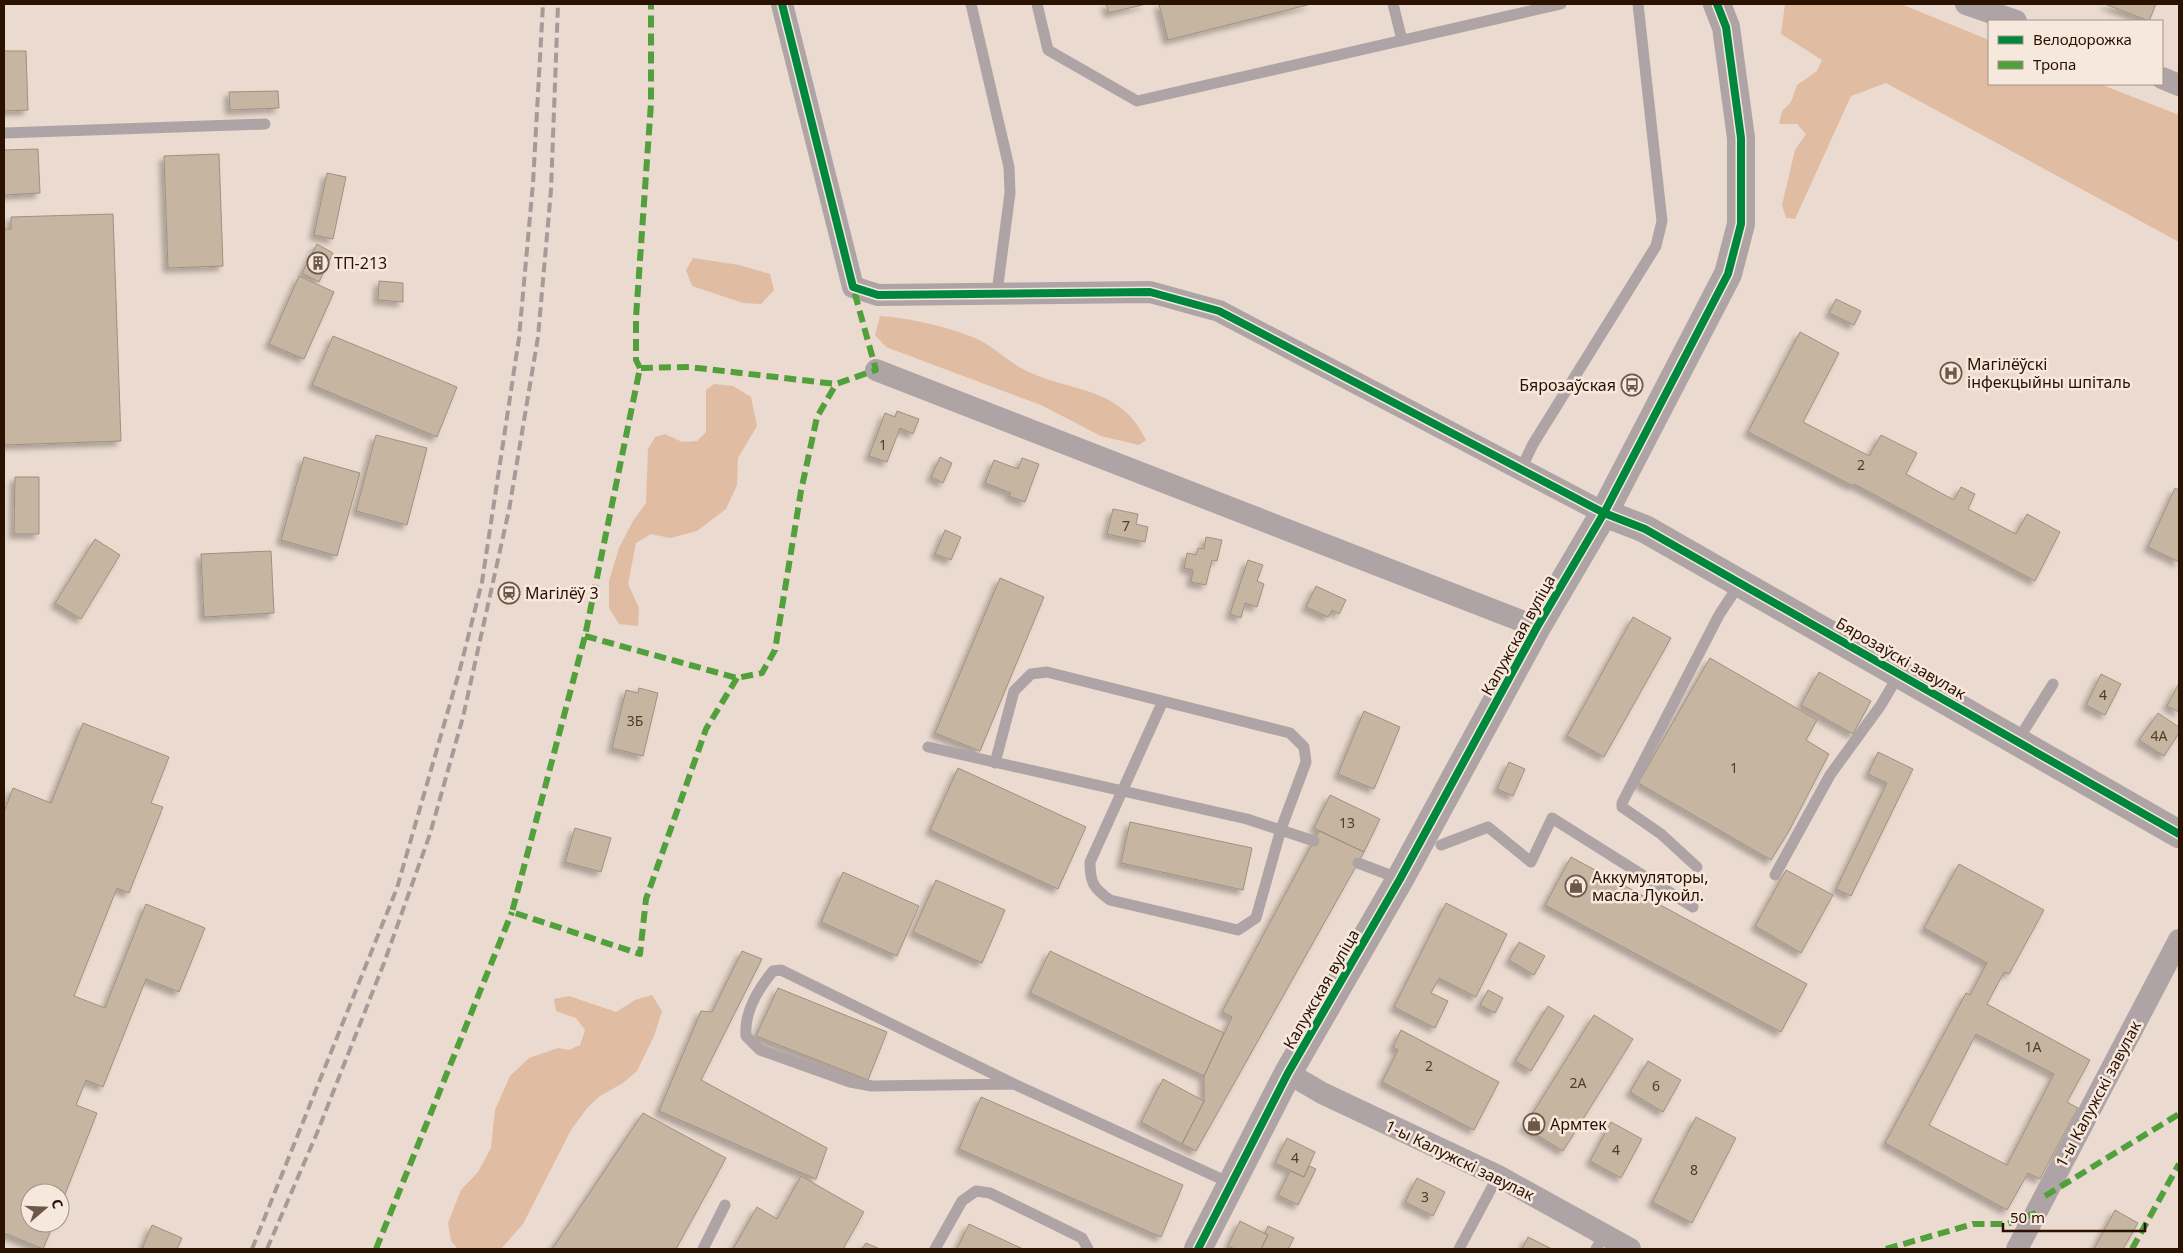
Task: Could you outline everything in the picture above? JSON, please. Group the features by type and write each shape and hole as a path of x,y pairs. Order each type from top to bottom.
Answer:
{"street":[{"path":"782,4 853,287 878,295 997,292 1150,292 1219,312 1604,514"},
{"name":"Калужская вуліца","path":"1198,1249 1230,1183 1288,1073 1400,879 1537,627 1604,514 1728,274 1741,224 1741,138 1726,27 1717,4"},
{"path":"1966,4 2013,20"},
{"path":"2163,78 2179,85"},
{"path":"876,370 1537,627"},
{"name":"Бярозаўскі завулак","path":"1604,514 1645,529 2178,830"},
{"name":"1-ы Калужскі завулак","path":"2017,1249 2179,940"},
{"name":"1-ы Калужскі завулак","path":"1288,1073 1322,1093 1498,1176 1600,1242 1630,1249"}],"lane":[{"path":"971,4 1009,167 1010,193 997,292"},
{"path":"1037,4 1048,50 1137,101 1561,4"},
{"path":"1394,4 1402,40"},
{"path":"1521,470 1533,444 1656,246 1662,221 1638,4"},
{"path":"4,133 266,124"},
{"path":"1697,867 1661,834 1622,807 1622,803 1719,615 1740,583"},
{"path":"995,763 1014,691 1031,674 1047,672 1163,701 1290,733 1304,747 1306,762 1280,829 1256,918 1238,930 1110,900 1098,892 1090,879 1090,862 1163,701"},
{"path":"1775,875 1830,774 1881,705 1900,673"},
{"path":"2018,740 2053,684"},
{"path":"928,748 1122,791 1280,829 1314,841"},
{"path":"1441,845 1488,827 1531,862 1552,818 1693,907"},
{"path":"1358,863 1400,879"},
{"path":"1014,1084 872,1086 850,1082 760,1050 746,1036 744,1021 764,981 772,971 781,970 1014,1084 1230,1183"},
{"path":"1459,1249 1498,1176"},
{"path":"935,1249 962,1201 976,1191 990,1193 1082,1238 1088,1249"},
{"path":"702,1249 725,1205"}],"shaded area":[{"path":"1785,4 1901,4 1988,40 1988,85 2103,85 2179,115 2179,242 1886,83 1851,96 1795,219 1786,218 1782,205 1795,150 1806,134 1797,124 1779,124 1782,111 1791,102 1797,85 1817,71 1822,60 1781,34"},
{"path":"693,258 739,265 770,274 774,290 761,304 743,303 692,286 686,270"},
{"path":"880,316 929,324 984,342 1015,365 1029,372 1095,394 1110,401 1124,410 1136,423 1146,440 1139,445 1101,436 1041,405 886,347 875,335"},
{"path":"714,384 733,386 751,397 757,426 738,458 737,485 726,509 697,531 670,538 651,534 636,543 628,584 639,608 638,626 619,624 609,608 609,581 619,548 633,521 646,503 648,449 655,437 665,434 682,442 697,441 706,432 706,390"},
{"path":"652,995 662,1011 654,1036 637,1071 623,1083 600,1096 587,1108 571,1130 523,1224 501,1249 458,1249 451,1241 448,1223 461,1190 478,1172 491,1148 495,1110 510,1076 529,1058 558,1048 569,1050 580,1045 585,1030 576,1018 556,1011 554,999 569,996 616,1012 635,1000"}],"building":[{"path":"1106,4 1146,4 1109,13"},
{"path":"1159,4 1311,4 1168,40"},
{"path":"2105,4 2156,4 2149,20"},
{"path":"4,51 26,51 28,110 4,111"},
{"path":"278,91 279,108 230,110 229,92"},
{"path":"38,149 40,193 4,195 4,150"},
{"path":"219,154 223,266 168,268 164,156"},
{"path":"327,173 346,177 333,239 314,235"},
{"path":"113,214 121,441 4,445 4,229 11,229 11,217"},
{"name":"ТП-213","path":"317,244 333,253 319,282 302,273"},
{"path":"299,276 334,292 304,359 269,344"},
{"path":"379,281 403,283 403,302 378,300"},
{"path":"1836,299 1861,311 1854,325 1829,313"},
{"path":"1800,332 1839,353 1803,422 1869,456 1881,435 1917,453 1906,474 1954,500 1961,487 1975,494 1968,509 2016,534 2027,514 2060,532 2035,581 1854,484 1853,486 1748,432"},
{"path":"333,336 457,387 437,437 312,385"},
{"path":"897,411 919,419 913,434 900,428 887,462 869,456 885,413 895,417"},
{"path":"376,435 427,448 407,525 356,511"},
{"path":"304,457 360,473 337,556 281,540"},
{"path":"940,457 952,463 943,483 931,477"},
{"path":"1022,458 1039,464 1025,502 1009,496 1011,493 985,483 994,460 1018,469"},
{"path":"15,477 39,477 39,534 14,534"},
{"path":"2175,488 2179,490 2179,562 2148,547"},
{"path":"1113,509 1138,514 1136,524 1148,527 1145,542 1107,534"},
{"path":"945,530 961,537 951,560 935,554"},
{"path":"1206,537 1222,540 1217,561 1212,560 1206,585 1191,582 1193,570 1184,568 1187,553 1196,555 1198,548 1204,549"},
{"path":"95,539 120,555 81,619 55,603"},
{"path":"271,551 274,613 204,617 201,554"},
{"path":"1248,560 1263,565 1257,581 1264,584 1257,607 1245,603 1241,618 1230,614"},
{"path":"1000,578 1044,597 980,751 935,733"},
{"path":"1316,586 1346,600 1339,614 1332,610 1328,617 1306,607"},
{"path":"1633,617 1671,638 1604,757 1567,736"},
{"path":"1710,658 1817,720 1806,740 1829,754 1789,831 1771,860 1638,783"},
{"path":"1819,672 1871,701 1853,734 1801,705"},
{"path":"2101,674 2121,684 2105,715 2086,705"},
{"path":"2179,683 2179,712 2167,706"},
{"path":"639,688 658,693 643,756 612,748 626,690 638,693"},
{"path":"1364,711 1400,727 1374,789 1338,774"},
{"path":"2158,713 2179,727 2179,733 2164,756 2139,740"},
{"path":"83,723 169,757 151,803 163,807 129,893 117,888 74,996 105,1008 146,904 205,928 179,992 146,979 103,1087 86,1080 76,1105 97,1113 69,1183 20,1183 20,1233 50,1233 43,1249 4,1233 4,812 13,788 51,803"},
{"path":"1878,752 1913,769 1851,896 1836,889 1887,783 1868,774"},
{"path":"1509,762 1525,769 1513,796 1497,789"},
{"path":"958,768 1086,827 1058,889 930,830"},
{"path":"1330,795 1380,819 1364,852 1314,828"},
{"path":"1130,822 1252,848 1243,890 1121,863"},
{"path":"575,828 611,838 601,872 565,862"},
{"path":"1319,831 1364,852 1196,1151 1182,1144 1204,1101 1204,1076 1232,1017 1222,1012"},
{"path":"1571,857 1807,984 1781,1032 1545,905"},
{"path":"1959,864 2044,910 2009,974 2004,972 1987,1004 2090,1060 2067,1102 2078,1108 2040,1179 2028,1173 2007,1210 1885,1143 1966,993 1970,995 1987,963 1924,928","holes":["1976,1034 2054,1074 2007,1165 1929,1125"]},
{"path":"1786,870 1833,895 1801,953 1755,926"},
{"path":"843,872 919,906 897,956 821,922"},
{"path":"936,880 1005,910 982,963 913,932"},
{"path":"1446,903 1507,934 1476,997 1439,978 1431,993 1448,1001 1435,1028 1394,1007"},
{"path":"1519,942 1545,956 1534,975 1509,960"},
{"path":"742,951 762,959 701,1080 827,1148 816,1179 659,1111 701,1011 712,1012"},
{"path":"1050,951 1224,1033 1204,1076 1030,993"},
{"path":"778,988 887,1032 868,1080 756,1036"},
{"path":"1488,990 1503,998 1495,1013 1480,1005"},
{"path":"1548,1006 1564,1016 1531,1071 1515,1061"},
{"path":"1594,1015 1633,1039 1563,1151 1524,1127"},
{"path":"1401,1030 1499,1082 1474,1130 1382,1082 1398,1050 1393,1047"},
{"path":"1648,1061 1681,1080 1663,1112 1630,1092"},
{"path":"1163,1079 1204,1101 1182,1144 1141,1122"},
{"path":"981,1097 1183,1185 1161,1237 959,1149"},
{"path":"643,1113 726,1158 676,1249 552,1249"},
{"path":"1696,1117 1736,1138 1692,1223 1652,1202"},
{"path":"1611,1122 1642,1139 1621,1178 1590,1161"},
{"path":"1287,1138 1315,1152 1304,1177 1275,1163"},
{"path":"1309,1166 1316,1169 1298,1205 1278,1195 1290,1171 1304,1177"},
{"path":"801,1176 864,1212 843,1249 733,1249 757,1207 777,1219"},
{"path":"1417,1178 1445,1192 1433,1216 1405,1202"},
{"path":"2115,1210 2138,1223 2123,1249 2094,1249"},
{"path":"1240,1221 1268,1235 1261,1249 1235,1249 1228,1246"},
{"path":"969,1224 1023,1249 957,1249"},
{"path":"152,1225 182,1238 177,1249 142,1249"},
{"path":"1268,1226 1294,1238 1288,1249 1261,1249 1268,1235 1265,1233"},
{"path":"1528,1237 1552,1249 1522,1249"},
{"path":"866,1243 880,1249 862,1249"}],"railway":[{"path":"252,1249 397,888 460,669 482,582 519,338 533,183 543,4"},
{"path":"267,1249 317,1133 384,963 430,834 463,717 509,510 538,337 551,190 558,4"}],"marked path":[{"path":"640,368 636,360 636,317 651,103 651,4"},
{"path":"737,678 706,729 646,899 640,954 512,912 585,636 640,368 689,367 836,384 876,370 853,287"},
{"path":"585,636 737,678 762,673 775,650 801,491 817,417 836,384"},
{"path":"376,1249 512,912"},
{"path":"2045,1196 2179,1114"},
{"path":"2132,1249 2179,1164"},
{"path":"1886,1249 1973,1224 2007,1224 2036,1213"}],"cycle path":[{"path":"782,4 853,287 878,295 1150,292 1219,311 1604,513 1645,529 2179,834"},
{"path":"1198,1249 1288,1073 1400,879 1537,627 1604,513 1728,274 1741,224 1741,138 1726,27 1717,4"}],"place":[{"name":"ТП-213","path":"318,263"},
{"name":"Магілёўскі інфекцыйны шпіталь","path":"1951,373"},
{"name":"Бярозаўская","path":"1632,385"},
{"name":"Магілёў 3","path":"509,593"},
{"name":"Аккумуляторы, масла Лукойл.","path":"1576,886"},
{"name":"Армтек","path":"1534,1124"}]}
